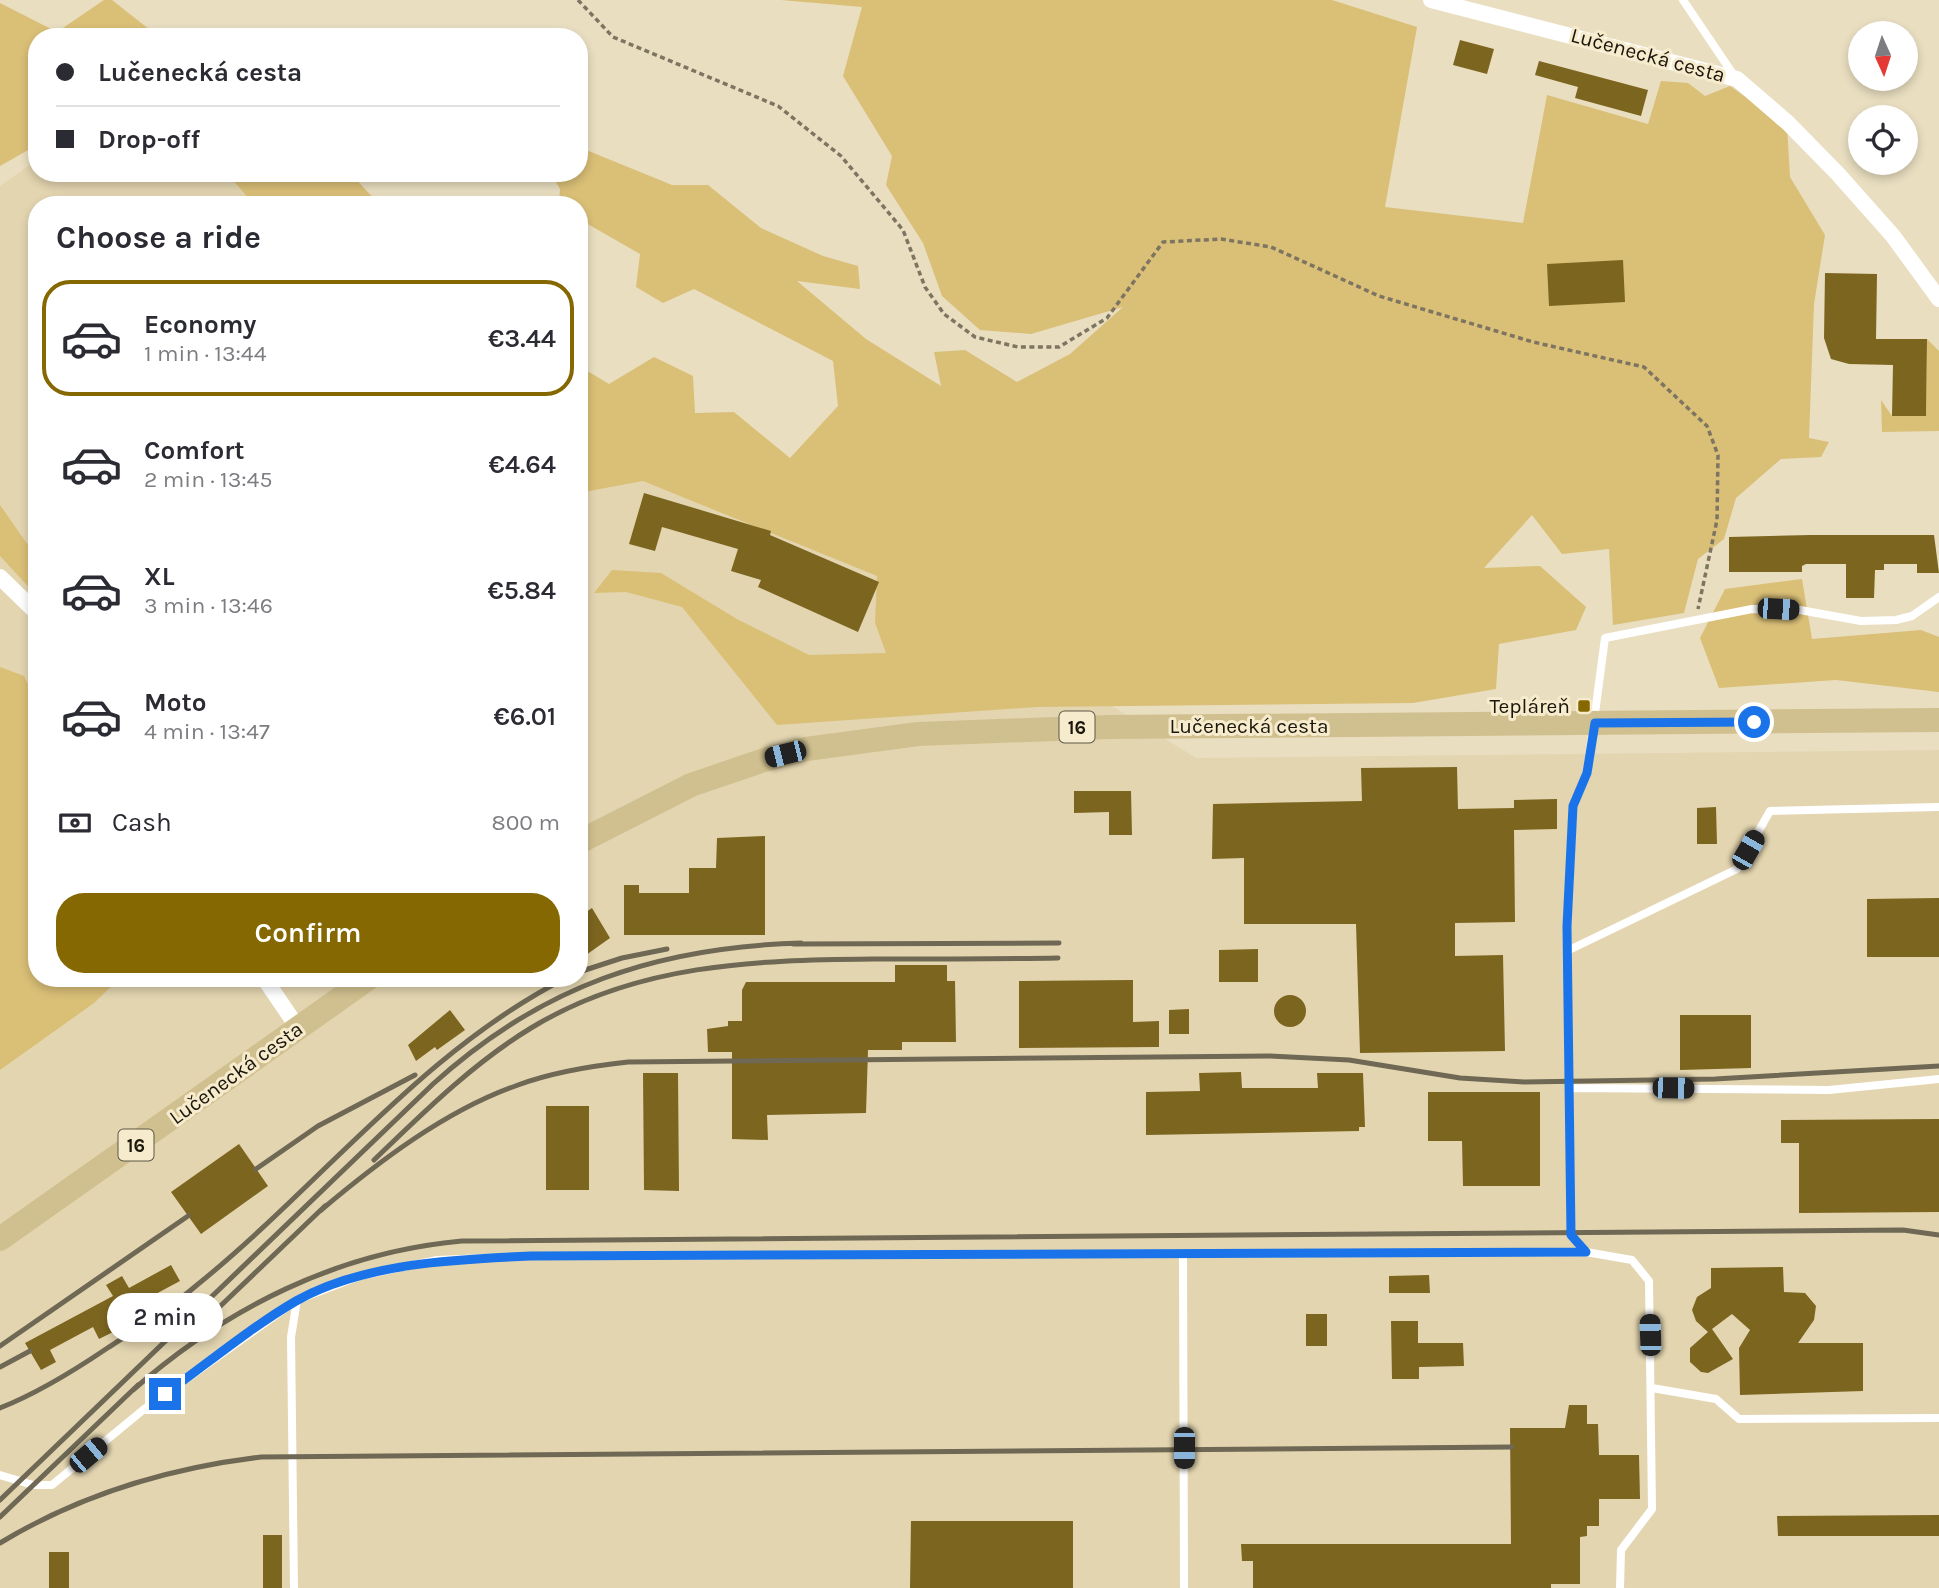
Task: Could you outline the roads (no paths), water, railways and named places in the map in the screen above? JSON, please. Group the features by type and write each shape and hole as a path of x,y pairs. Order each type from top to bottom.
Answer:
{"main road":[{"name":"Lučenecká cesta","path":"588,837 648,804 725,772 806,749 862,740 943,733 1109,727 1939,720"},
{"name":"Lučenecká cesta","path":"0,1239 356,987"}],"street":[{"name":"Lučenecká cesta","path":"1431,0 1737,79 1787,122 1838,174 1893,236 1939,299"},
{"path":"0,577 28,604"},
{"path":"270,987 298,1028"}],"lane":[{"path":"1683,0 1737,79"},
{"path":"1586,1252 1571,1235 1567,951 1573,806 1587,773 1605,638 1732,612 1778,609 1861,621 1896,620 1912,616 1939,597"},
{"path":"1567,951 1737,869 1770,811 1939,807"},
{"path":"1569,1087 1829,1090 1939,1079"},
{"path":"0,1475 33,1485 52,1485 143,1410 298,1300 360,1276 437,1260 545,1256 1586,1252 1632,1260 1649,1281 1652,1509 1621,1550 1620,1588"},
{"path":"1183,1253 1184,1588"},
{"path":"294,1588 291,1337 298,1300"},
{"path":"1652,1388 1716,1399 1740,1419 1939,1418"}],"railway":[{"path":"588,985 650,964 698,953 748,946 801,943"},
{"path":"793,944 1059,943"},
{"path":"588,969 622,958 667,949"},
{"path":"374,1160 488,1057 531,1028 612,990 654,978 740,964 873,959 1058,958"},
{"path":"0,1408 68,1374 175,1302 243,1246 418,1081 514,1008 550,987"},
{"path":"0,1500 433,1084 474,1050 516,1021 583,987"},
{"path":"320,1211 389,1156 465,1108 531,1080 628,1062 1270,1056 1349,1060 1460,1078 1524,1082 1715,1079 1939,1066"},
{"path":"256,1169 318,1126 415,1075"},
{"path":"189,1336 325,1206"},
{"path":"0,1346 188,1216"},
{"path":"133,1390 206,1334 286,1289 371,1257 462,1241 1903,1230 1939,1235"},
{"path":"0,1367 30,1351"},
{"path":"0,1517 138,1385"},
{"path":"0,1543 62,1510 126,1486 192,1468 261,1457 1512,1447"}],"place":[{"name":"Tepláreň","path":"1584,706"}]}
